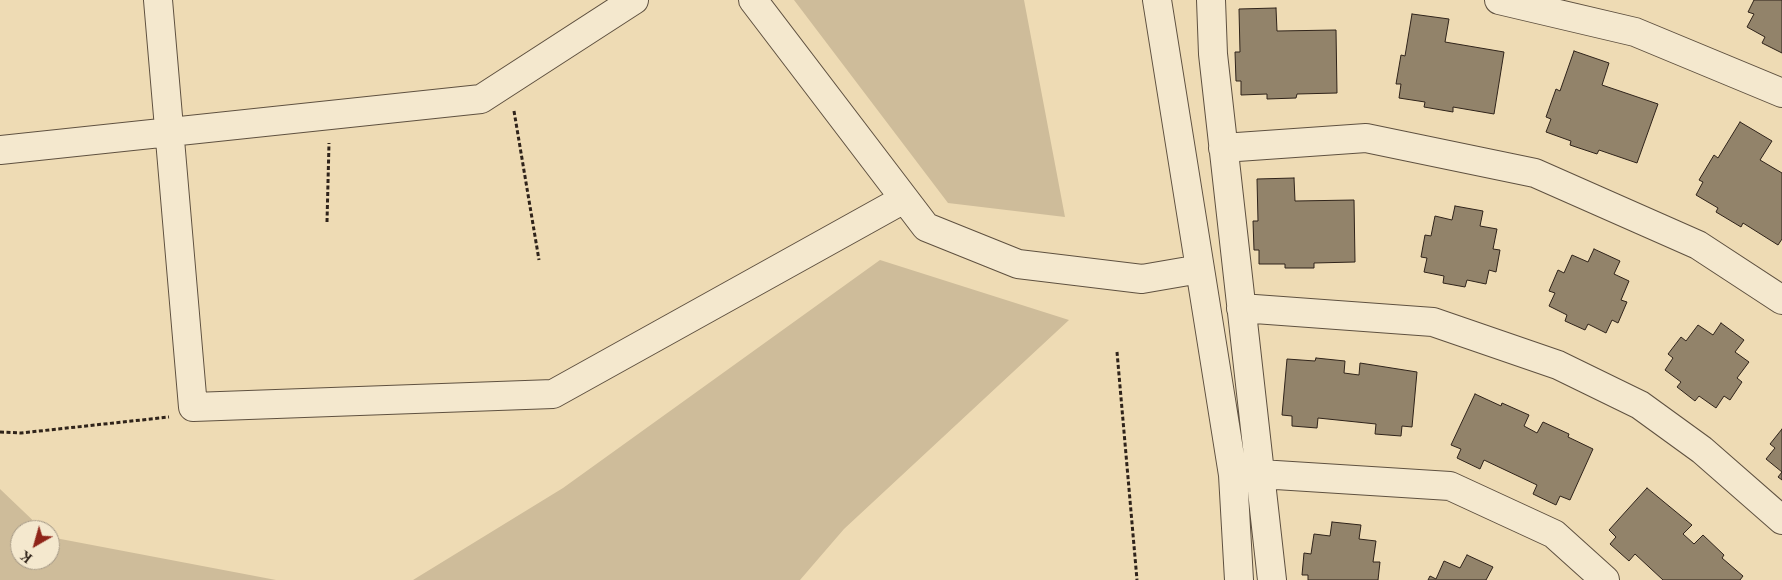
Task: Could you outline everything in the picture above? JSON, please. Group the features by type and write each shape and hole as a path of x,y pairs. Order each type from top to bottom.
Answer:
{"street":[{"path":"158,0 193,406 553,394 904,199"},
{"path":"0,150 481,99 634,0"},
{"path":"753,0 926,227 1018,264 1142,279 1200,269"},
{"path":"1157,0 1233,474 1239,580"},
{"path":"1211,0 1213,54 1272,580"},
{"path":"1498,0 1635,32 1782,94"},
{"path":"1223,148 1366,138 1535,173 1698,244 1782,300"},
{"path":"1241,308 1433,322 1558,365 1640,405 1702,450 1782,520"},
{"path":"1260,474 1450,486 1554,534 1605,580"}],"path":[{"path":"509,80 539,260"},
{"path":"327,222 329,115"},
{"path":"1117,352 1137,580"},
{"path":"0,432 22,433 173,416 193,406"}],"shaded area":[{"path":"794,0 1024,0 1065,217 948,203"},
{"path":"880,260 1069,320 844,529 800,580 413,580 563,488"},
{"path":"0,489 33,520 10,520 10,570 60,570 60,539 276,580 0,580"}],"building":[{"path":"1754,0 1782,0 1782,53 1762,43 1765,37 1747,27 1754,14 1748,12"},
{"path":"1276,8 1277,31 1336,30 1337,93 1297,94 1296,98 1267,99 1267,94 1241,95 1241,81 1236,81 1235,52 1240,52 1239,9"},
{"path":"1412,14 1449,19 1445,42 1504,52 1494,114 1453,107 1453,112 1424,107 1425,102 1399,98 1401,84 1396,84 1401,55 1405,56"},
{"path":"1574,51 1609,63 1602,85 1658,104 1637,163 1599,150 1597,154 1570,145 1571,141 1546,132 1551,119 1546,117 1556,89 1560,91"},
{"path":"1740,122 1772,141 1760,160 1782,173 1782,239 1778,245 1743,223 1741,227 1716,212 1718,208 1696,195 1703,182 1699,180 1714,155 1718,158"},
{"path":"1294,178 1295,201 1354,200 1355,262 1314,263 1314,268 1285,268 1285,264 1259,264 1259,250 1254,250 1253,221 1258,221 1257,179"},
{"path":"1455,206 1483,211 1480,226 1497,229 1493,249 1500,250 1496,272 1489,270 1486,284 1467,280 1465,287 1443,283 1444,276 1424,272 1427,258 1421,257 1425,235 1431,236 1435,216 1452,220"},
{"path":"1594,249 1620,261 1614,274 1629,281 1621,300 1627,302 1618,323 1612,320 1606,333 1588,324 1585,330 1565,321 1567,315 1549,306 1555,293 1549,291 1558,270 1564,273 1572,255 1588,262"},
{"path":"1721,323 1744,340 1735,352 1749,362 1737,378 1742,382 1730,400 1724,396 1716,408 1699,396 1695,401 1677,387 1681,382 1665,370 1673,358 1668,354 1681,337 1686,341 1698,325 1713,335"},
{"path":"1316,358 1345,361 1344,373 1359,375 1360,363 1417,372 1412,427 1402,426 1401,436 1375,434 1376,424 1318,418 1317,428 1292,426 1292,416 1282,415 1287,359 1315,361"},
{"path":"1475,394 1501,406 1502,403 1529,415 1524,426 1537,433 1543,422 1569,434 1568,437 1593,449 1570,500 1560,496 1556,505 1533,494 1537,485 1484,460 1480,469 1457,458 1461,449 1451,445"},
{"path":"1782,429 1782,472 1766,459 1775,448 1770,444"},
{"path":"1782,472 1782,480 1778,477"},
{"path":"1647,488 1692,525 1683,534 1694,544 1703,535 1724,555 1722,558 1743,576 1740,580 1663,580 1635,554 1629,561 1610,544 1616,537 1609,530"},
{"path":"1332,522 1361,525 1359,539 1376,541 1373,562 1380,562 1378,580 1308,580 1308,575 1302,575 1304,553 1311,554 1314,534 1330,536"},
{"path":"1467,555 1493,567 1486,580 1428,580 1430,576 1436,579 1444,561 1460,568"}]}
